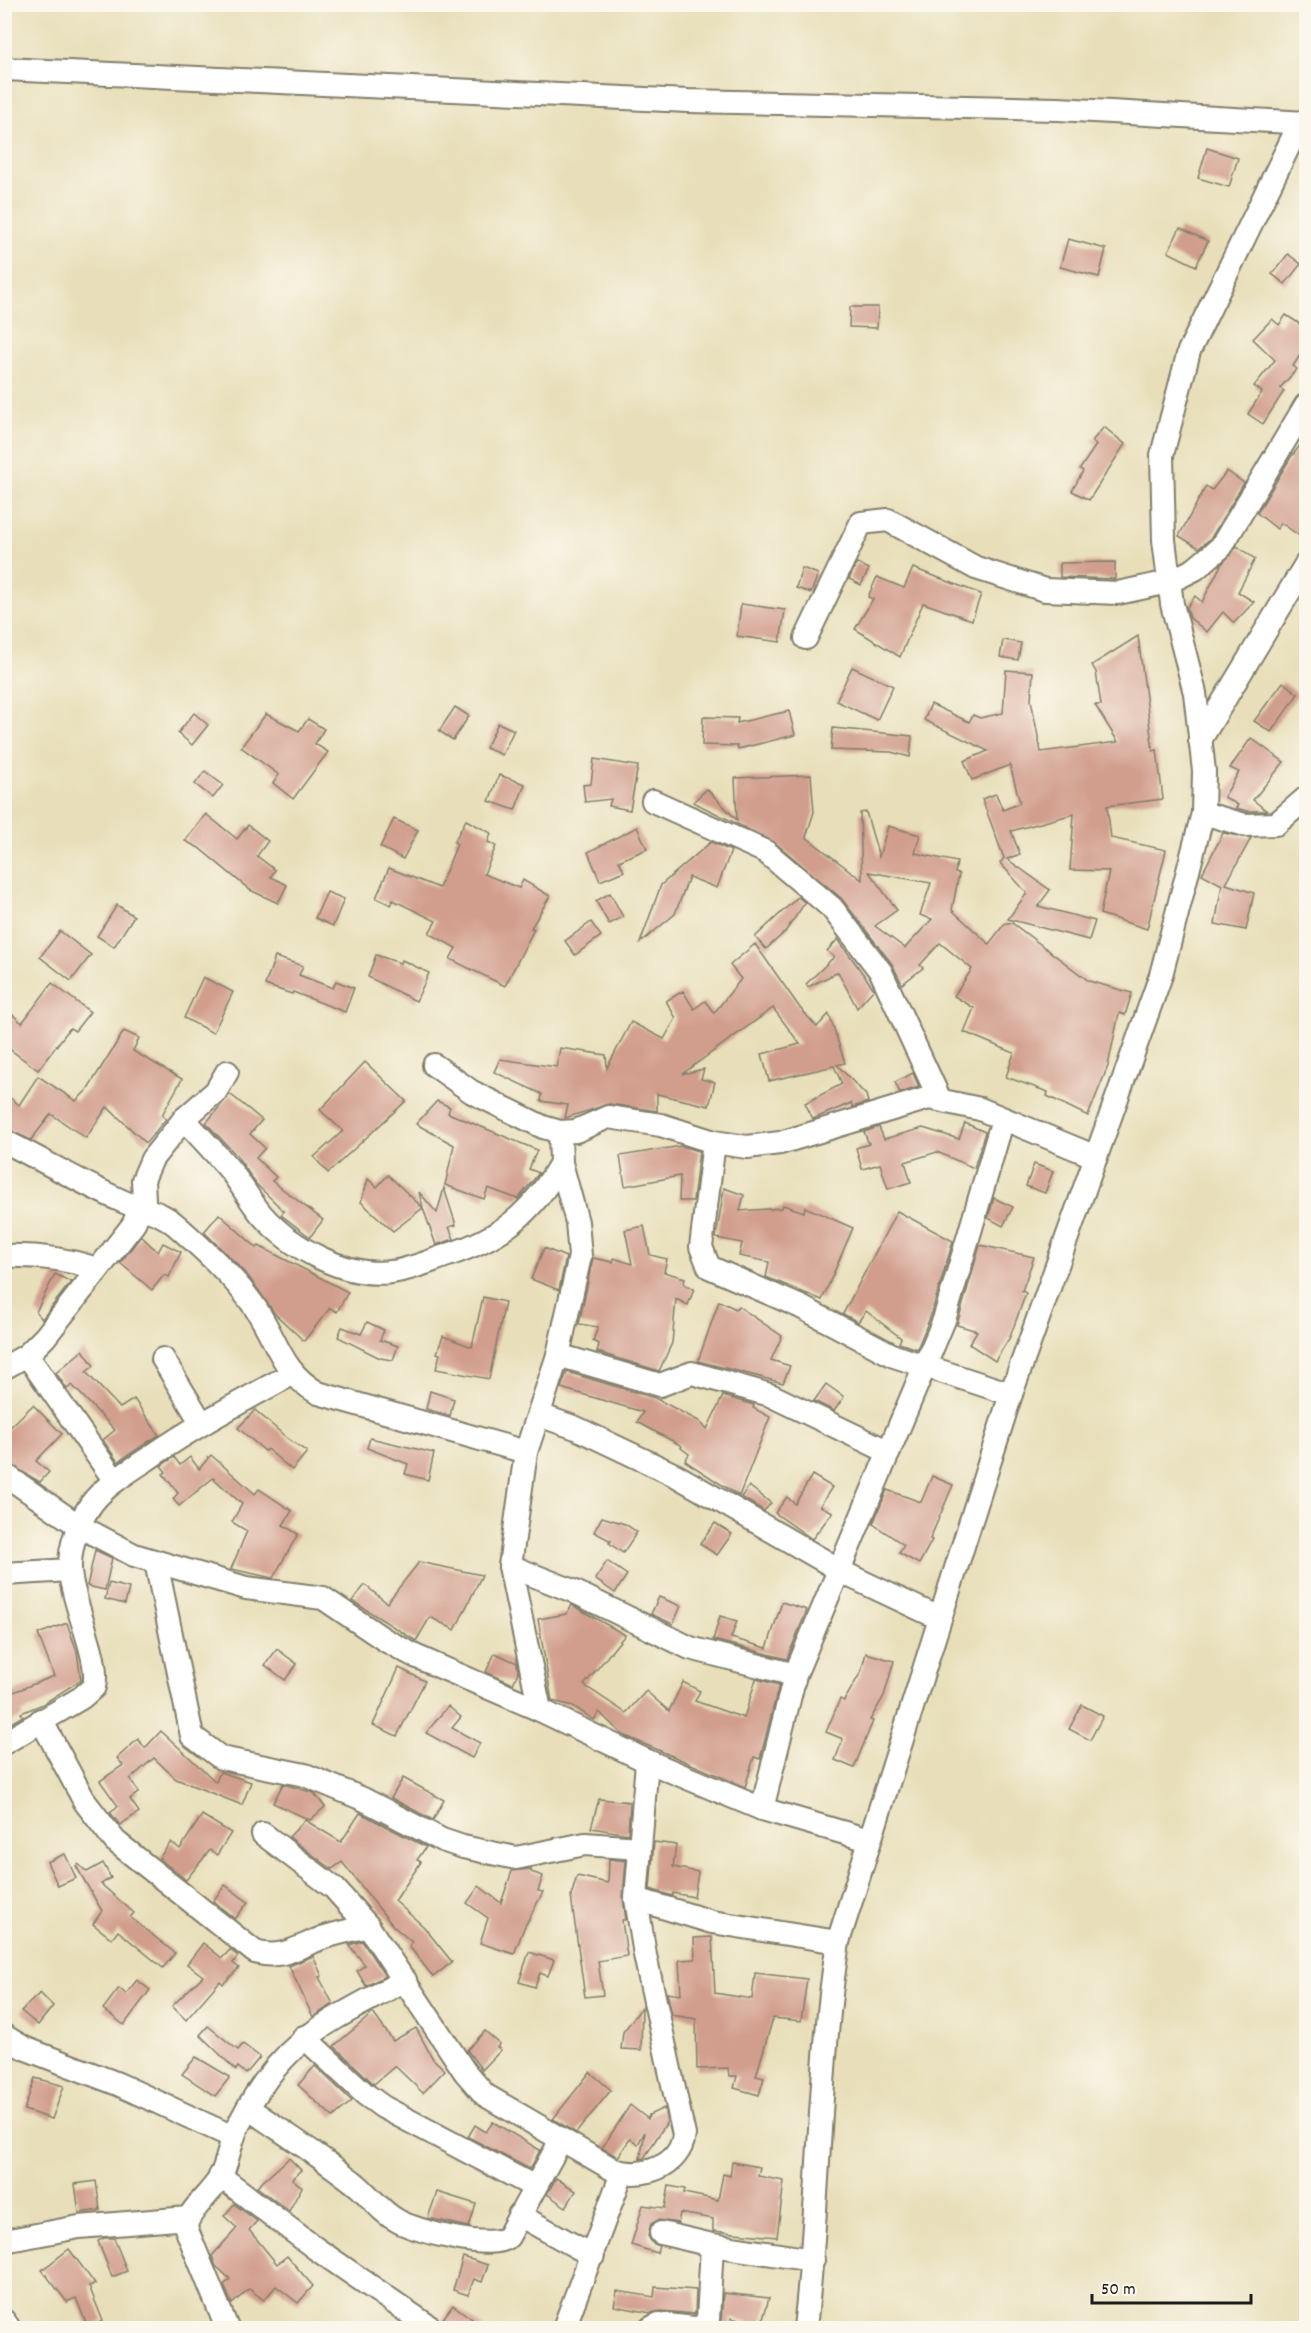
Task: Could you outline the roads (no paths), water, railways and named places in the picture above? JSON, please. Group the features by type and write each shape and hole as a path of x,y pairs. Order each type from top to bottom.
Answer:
{"street":[{"path":"4,69 688,101 1058,110 1303,123 1189,351 1162,454 1164,540 1172,604 1195,693 1204,771 1203,813 1161,975 1011,1394 838,1942 830,1990 813,2260 805,2328"},
{"path":"806,638 861,523 888,519 976,568 1045,590 1118,593 1169,582 1195,568 1221,547 1306,405"},
{"path":"1200,740 1306,564"},
{"path":"1203,813 1245,825 1276,824 1306,798"},
{"path":"653,801 766,852 832,908 881,972 940,1100"},
{"path":"434,1065 472,1092 543,1127 560,1132 576,1131 608,1117 661,1125 714,1142 747,1147 780,1143 930,1098 980,1109 1096,1157"},
{"path":"4,1368 27,1355 56,1325 139,1217 146,1169 184,1119 212,1096 227,1072"},
{"path":"184,1119 231,1172 263,1216 286,1237 336,1263 373,1274 411,1267 471,1247 499,1234 533,1205 561,1163"},
{"path":"762,1809 795,1675 837,1569 944,1320 1003,1119"},
{"path":"540,1710 510,1566 526,1452 558,1355 580,1256 578,1222 561,1163 560,1132"},
{"path":"4,1141 121,1200 168,1219 242,1289 261,1316 292,1374 318,1393 526,1452"},
{"path":"714,1142 702,1247 709,1267 801,1307 879,1350 925,1368 1011,1394"},
{"path":"4,1256 29,1255 78,1262 98,1269"},
{"path":"27,1355 115,1481"},
{"path":"558,1355 660,1385 692,1373 770,1395 889,1452"},
{"path":"163,1359 201,1422"},
{"path":"4,1743 88,1694 94,1687 97,1677 70,1570 78,1526 94,1501 115,1481 201,1422 292,1374"},
{"path":"539,1415 582,1431 694,1485 837,1569 939,1618"},
{"path":"4,1474 78,1526 113,1545 156,1562 256,1590 323,1598 385,1640 415,1656 540,1710 647,1761 762,1809 869,1840"},
{"path":"156,1562 192,1736 221,1758 305,1775 363,1799 442,1840 463,1847 516,1858 585,1844 639,1848"},
{"path":"510,1566 573,1590 690,1648 795,1675"},
{"path":"4,1574 70,1570"},
{"path":"41,1720 85,1802 108,1833 255,1952 267,1956 280,1955 323,1938 368,1926"},
{"path":"263,1834 334,1888 368,1926 480,2090 498,2105 622,2173 637,2173 672,2162 683,2145 684,2135 645,1955 636,1899 647,1761"},
{"path":"636,1899 712,1922 838,1942"},
{"path":"226,2328 186,2228 188,2218 207,2197 220,2176 233,2136 272,2069 304,2037 405,1980"},
{"path":"4,2036 24,2048 118,2084 233,2136"},
{"path":"304,2037 364,2094 383,2107 535,2187"},
{"path":"248,2108 358,2186 388,2215 414,2229 498,2243 508,2237 561,2140"},
{"path":"564,2328 593,2256 622,2173"},
{"path":"220,2176 315,2248 431,2328"},
{"path":"519,2215 593,2256"},
{"path":"4,2241 79,2227 188,2218"},
{"path":"661,2233 712,2245 813,2260"},
{"path":"700,2328 708,2320 712,2245"},
{"path":"4,2321 9,2328"},
{"path":"651,2328 659,2324 694,2328"}]}
